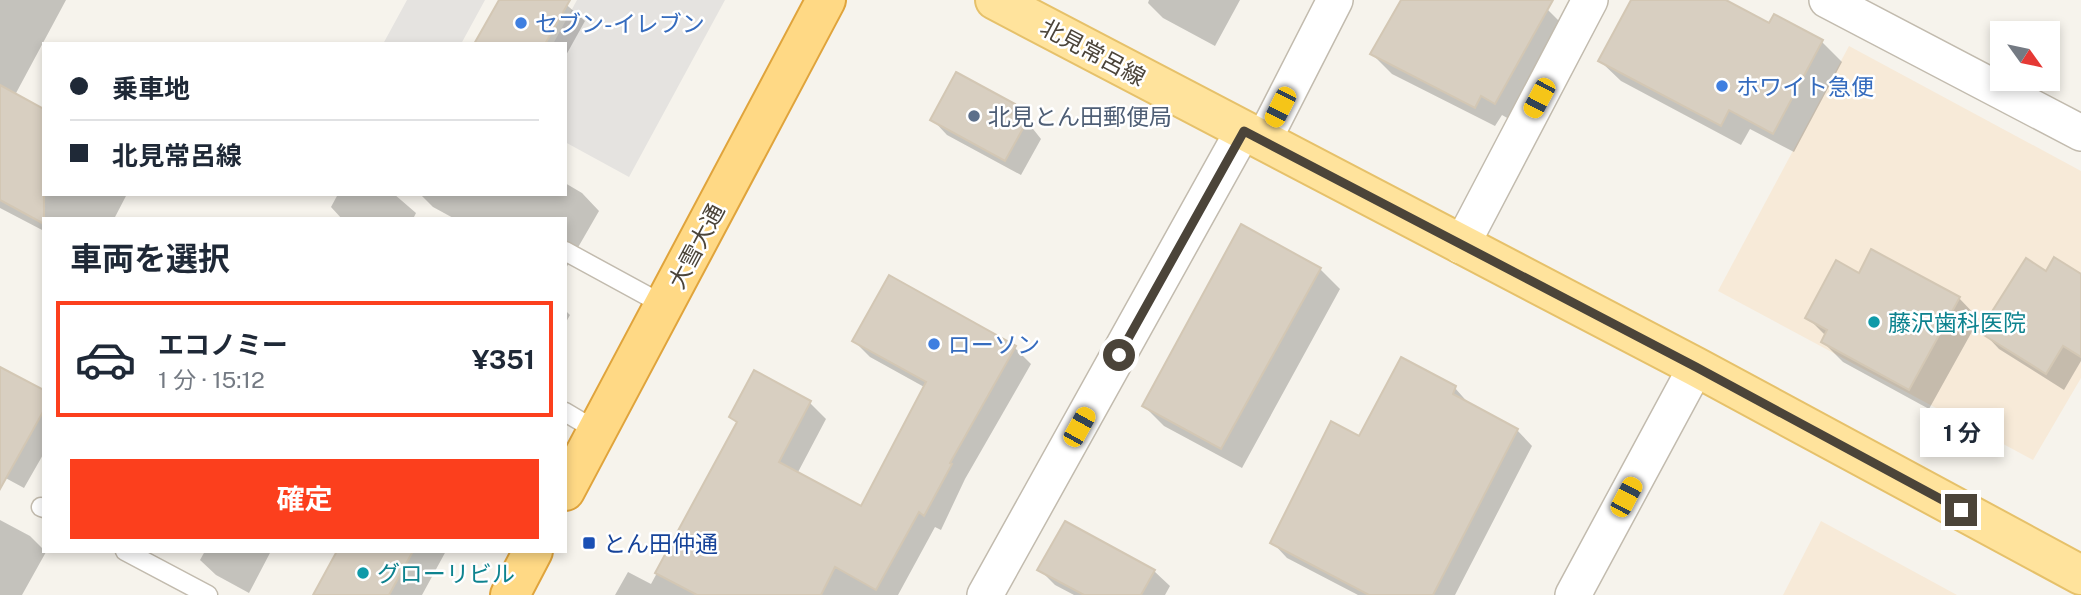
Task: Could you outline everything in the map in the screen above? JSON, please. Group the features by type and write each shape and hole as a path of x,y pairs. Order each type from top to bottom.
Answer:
{"highway":[{"name":"大雪大通","path":"567,487 826,0"},
{"path":"510,595 532,553"}],"main road":[{"name":"北見常呂線","path":"996,0 1696,367 2081,575"}],"street":[{"path":"985,595 1335,0"},
{"path":"1461,246 1590,0"},
{"path":"1827,0 1887,13 2081,133"},
{"path":"1573,595 1696,367"}],"lane":[{"path":"567,252 664,305"},
{"path":"567,413 597,431"},
{"path":"129,553 208,595"}],"shaded area":[{"path":"407,0 485,0 462,42 384,42"},
{"path":"577,0 725,0 629,177 567,143 567,42 554,42"},
{"path":"1849,46 2081,171 2081,378 2033,460 1718,291"},
{"path":"1821,521 1957,595 1783,595"}],"building":[{"name":"セブン-イレブン","path":"499,0 570,0 546,42 475,42"},
{"path":"1401,0 1553,0 1495,104 1481,96 1475,108 1370,54"},
{"name":"ホワイト急便","path":"1631,0 1726,0 1769,23 1774,14 1823,40 1773,134 1729,110 1721,126 1598,61"},
{"name":"北見とん田郵便局","path":"956,72 1015,104 1010,113 1026,123 1005,161 930,120"},
{"path":"0,85 42,108 42,223 0,200"},
{"path":"1241,224 1321,268 1221,449 1142,406"},
{"name":"藤沢歯科医院","path":"1871,249 1960,297 1909,390 1821,342 1827,330 1805,318 1836,260 1859,273"},
{"path":"2054,257 2081,274 2081,357 2063,346 2046,374 1979,332 2026,258 2046,271"},
{"path":"889,275 1016,346 950,463 952,464 924,516 919,512 876,590 835,567 821,595 697,595 655,573 737,422 729,417 754,370 811,401 779,462 861,506 926,382 852,341"},
{"path":"1401,357 1456,386 1453,394 1518,429 1433,595 1369,595 1270,543 1331,421 1359,436"},
{"path":"0,367 42,389 42,414 0,489"},
{"path":"1065,521 1155,570 1141,595 1084,595 1037,570"},
{"name":"グローリビル","path":"336,553 412,553 389,595 313,595"}],"place":[{"name":"セブン-イレブン","path":"521,23"},
{"name":"ホワイト急便","path":"1722,86"},
{"name":"北見とん田郵便局","path":"974,116"},
{"name":"藤沢歯科医院","path":"1874,322"},
{"name":"ローソン","path":"934,344"},
{"name":"とん田仲通","path":"589,543"},
{"name":"グローリビル","path":"363,573"}],"route":[{"path":"1119,355 1244,131 1696,367 1961,510"}]}
